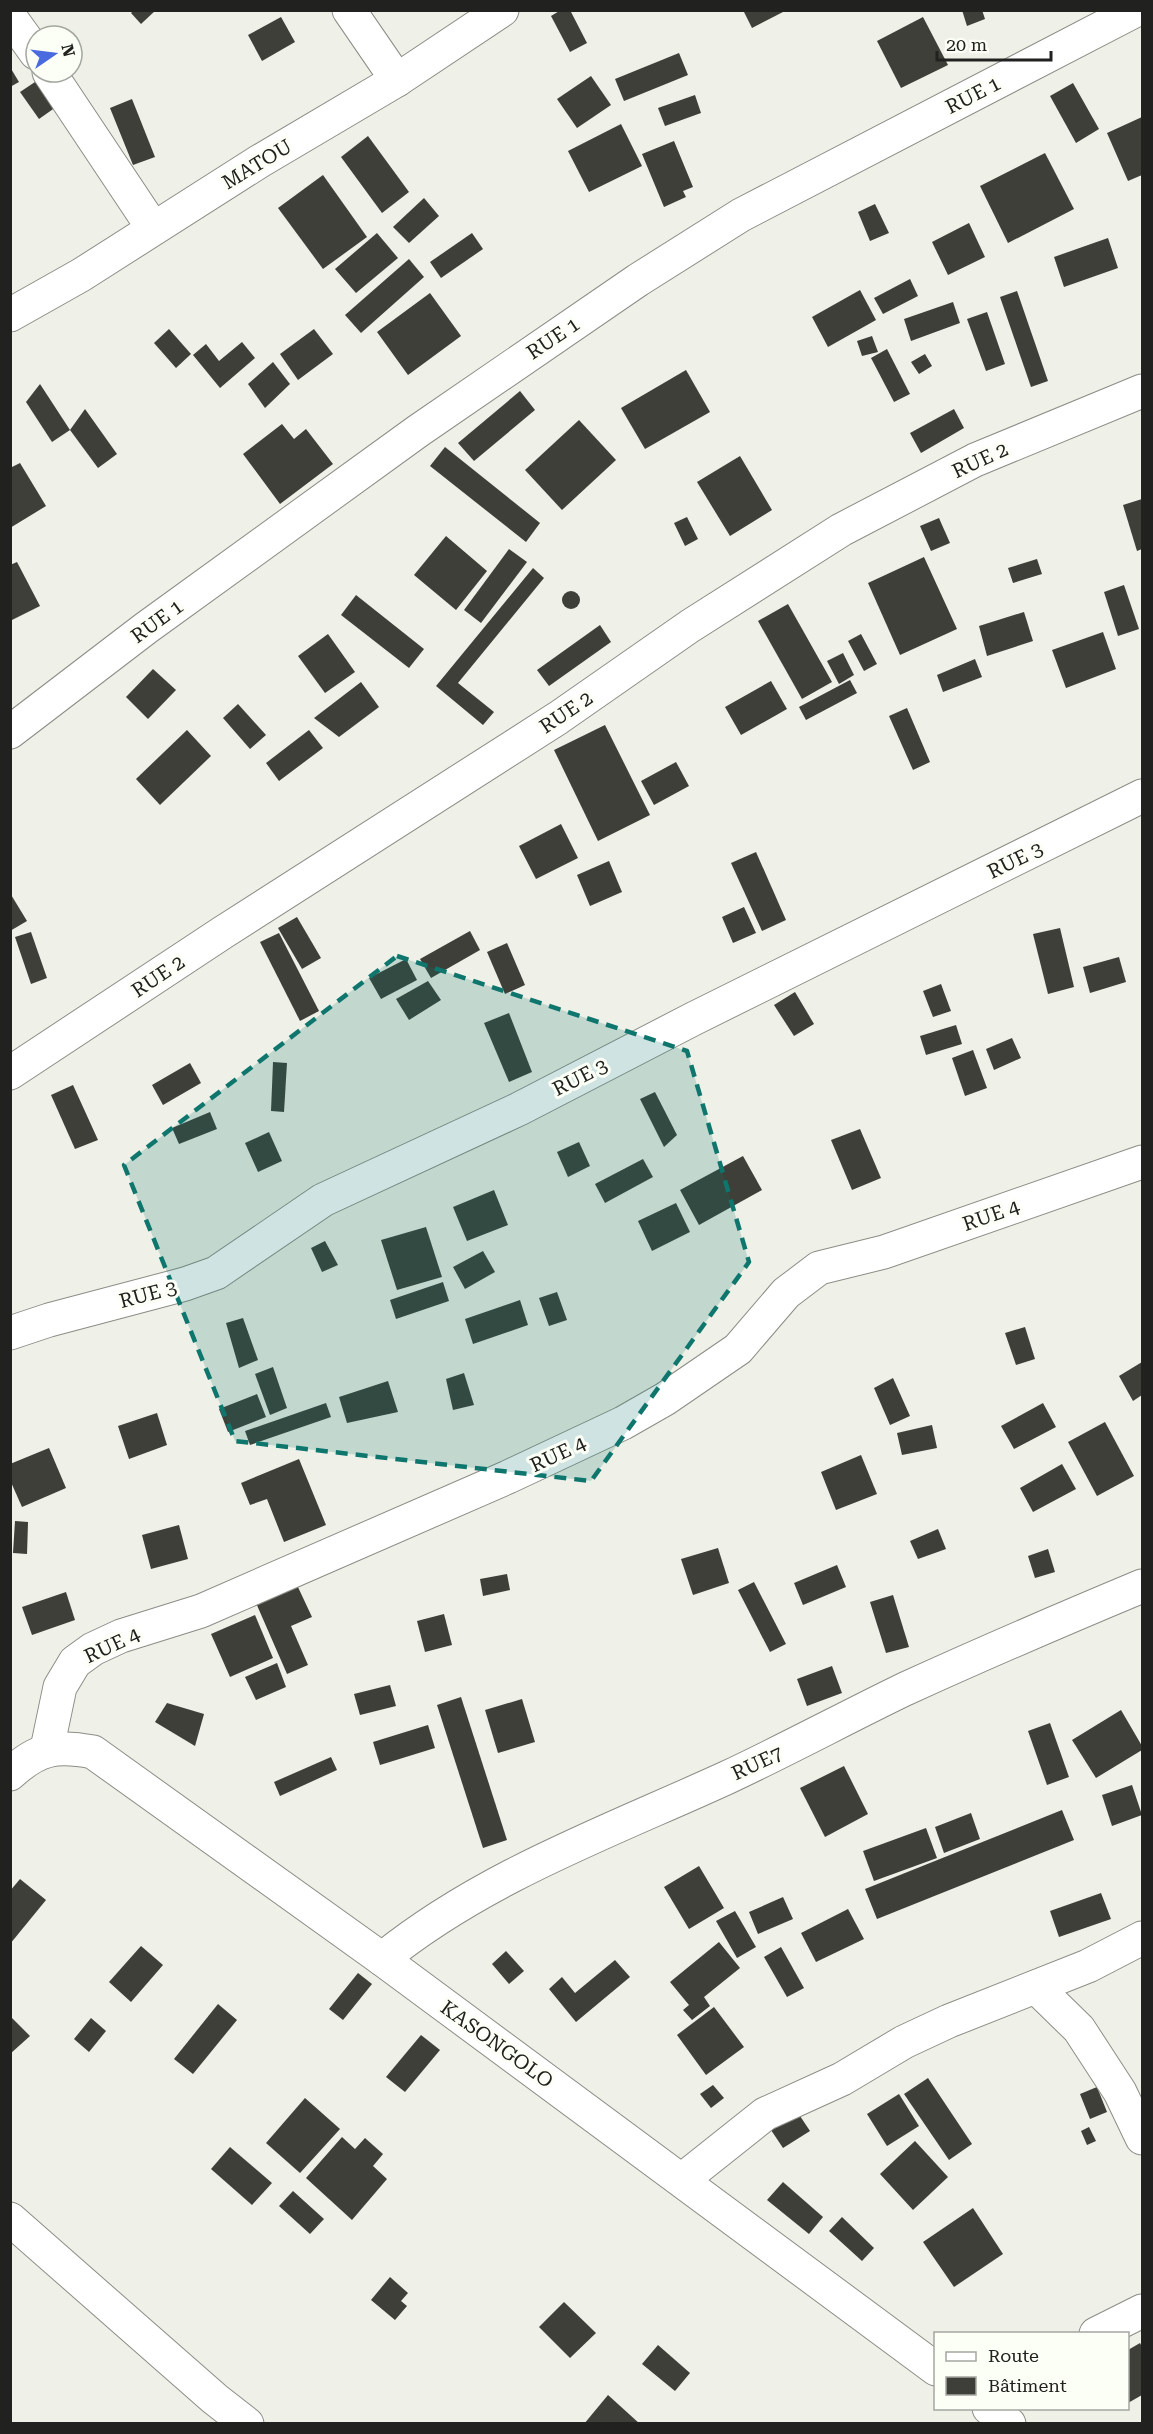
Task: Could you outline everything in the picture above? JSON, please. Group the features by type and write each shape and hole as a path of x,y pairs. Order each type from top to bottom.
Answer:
{"street":[{"path":"349,10 397,80"},
{"name":"MATOU","path":"10,315 81,275 260,161 397,80 502,10"},
{"name":"RUE 1","path":"10,732 146,628 418,431 638,280 741,215 1136,10"},
{"path":"10,17 24,36"},
{"path":"57,84 153,228"},
{"name":"RUE 2","path":"10,1073 222,933 558,717 690,626 841,530 975,460 1143,391"},
{"name":"RUE 3","path":"10,1333 49,1320 185,1284 216,1273 323,1200 519,1109 693,1019 1143,796"},
{"name":"RUE 4","path":"47,1749 60,1686 75,1662 93,1648 121,1636 201,1611 497,1482 623,1423 665,1399 738,1350 786,1293 819,1268 884,1252 1143,1162"},
{"name":"RUE7","path":"382,1959 424,1926 489,1887 800,1743 903,1690 1064,1617 1143,1586"},
{"name":"KASONGOLO","path":"47,1749 71,1747 93,1752 382,1959 934,2368"},
{"path":"10,1774 25,1760 47,1749"},
{"path":"682,2180 765,2114 842,2079 904,2042 949,2021 1088,1966 1143,1938"},
{"path":"1036,1987 1079,2029 1120,2092 1143,2138"},
{"path":"10,2219 215,2399 247,2424"},
{"path":"1100,2332 1143,2312"},
{"path":"990,2410 1009,2424"}],"highlighted area":[{"path":"397,956 687,1051 749,1262 591,1481 235,1441 124,1165"}],"building":[{"path":"134,10 156,10 141,24 131,13"},
{"path":"561,10 570,10 587,43 570,52 551,16"},
{"path":"743,10 782,10 783,12 752,28"},
{"path":"962,10 982,10 985,19 967,26"},
{"path":"281,17 295,42 262,61 248,35"},
{"path":"923,17 948,65 901,88 877,41"},
{"path":"679,53 688,75 624,101 615,79"},
{"path":"10,67 19,82 10,87"},
{"path":"591,76 611,105 577,128 557,99"},
{"path":"1073,83 1099,129 1076,143 1050,96"},
{"path":"32,84 41,84 56,107 39,119 20,92"},
{"path":"695,95 701,113 665,126 658,108"},
{"path":"132,99 155,157 133,165 110,108"},
{"path":"1142,117 1142,175 1128,181 1107,133"},
{"path":"621,124 642,166 589,192 568,151"},
{"path":"368,136 409,192 382,213 341,157"},
{"path":"674,141 693,187 683,191 686,197 664,207 642,154"},
{"path":"1045,153 1074,209 1008,243 980,186"},
{"path":"323,175 367,237 323,269 278,208"},
{"path":"424,198 439,216 409,243 393,227"},
{"path":"875,204 889,233 870,241 858,212"},
{"path":"969,223 985,257 948,275 932,242"},
{"path":"377,233 398,258 356,293 335,269"},
{"path":"472,233 483,249 441,278 430,262"},
{"path":"1108,238 1118,268 1064,287 1054,257"},
{"path":"409,259 424,277 361,333 345,315"},
{"path":"910,279 918,296 883,314 874,298"},
{"path":"860,290 876,320 828,347 812,317"},
{"path":"1017,291 1048,381 1031,387 1000,297"},
{"path":"430,293 461,336 408,375 377,332"},
{"path":"953,302 960,323 911,341 904,319"},
{"path":"987,312 1005,364 986,371 967,319"},
{"path":"169,329 191,354 176,368 154,343"},
{"path":"314,329 333,354 298,380 280,354"},
{"path":"872,336 878,352 862,356 857,341"},
{"path":"242,342 255,358 220,388 193,355 206,344 219,361"},
{"path":"887,349 910,394 894,402 871,358"},
{"path":"925,354 932,366 919,374 911,362"},
{"path":"273,362 290,384 265,408 248,384"},
{"path":"686,370 710,412 645,449 621,408"},
{"path":"40,384 70,430 52,442 26,402"},
{"path":"520,391 535,410 474,461 458,443"},
{"path":"85,409 117,454 98,468 70,430"},
{"path":"954,409 964,428 921,453 910,433"},
{"path":"579,420 616,460 562,510 525,470"},
{"path":"282,424 294,439 306,429 333,464 280,504 243,454"},
{"path":"445,447 540,523 526,542 430,466"},
{"path":"740,456 772,510 730,536 697,482"},
{"path":"20,463 46,506 10,528 10,468"},
{"path":"1142,499 1142,549 1137,551 1123,505"},
{"path":"687,517 698,539 685,546 674,523"},
{"path":"939,518 950,543 931,551 920,526"},
{"path":"446,536 487,571 456,610 414,575"},
{"path":"509,549 527,562 481,623 464,610"},
{"path":"924,557 957,629 900,655 868,583"},
{"path":"1037,559 1042,574 1013,583 1008,568"},
{"path":"17,562 40,606 10,621 10,565"},
{"path":"533,568 544,578 458,683 494,712 483,725 436,686"},
{"path":"1124,585 1139,629 1118,636 1104,592"},
{"path":"571,591 577,594 580,600 577,606 571,609 565,606 562,600 565,594"},
{"path":"356,595 424,649 409,668 341,615"},
{"path":"788,604 832,682 802,699 758,621"},
{"path":"1024,612 1033,641 987,656 979,626"},
{"path":"600,625 611,642 549,686 537,670"},
{"path":"1103,632 1116,669 1066,688 1052,650"},
{"path":"328,634 355,672 325,693 298,656"},
{"path":"861,634 877,664 864,671 848,641"},
{"path":"843,653 854,675 839,684 827,661"},
{"path":"975,659 982,677 943,692 937,675"},
{"path":"153,669 176,690 148,719 126,697"},
{"path":"850,680 857,693 806,720 799,707"},
{"path":"771,681 787,709 741,735 725,707"},
{"path":"361,682 379,707 339,737 314,718"},
{"path":"238,704 266,735 250,749 223,718"},
{"path":"907,708 930,762 913,770 889,716"},
{"path":"605,725 650,815 598,841 554,750"},
{"path":"187,730 211,756 160,805 136,779"},
{"path":"309,730 323,748 279,781 266,763"},
{"path":"676,762 689,786 654,805 641,781"},
{"path":"561,824 578,858 536,879 519,846"},
{"path":"756,852 786,920 762,931 731,863"},
{"path":"609,861 622,892 590,906 577,875"},
{"path":"10,893 27,921 10,931"},
{"path":"744,907 756,933 733,943 722,917"},
{"path":"297,917 321,958 302,969 278,928"},
{"path":"1060,928 1074,987 1048,994 1033,934"},
{"path":"470,931 480,950 431,978 420,959"},
{"path":"31,932 47,978 31,984 15,937"},
{"path":"279,933 319,1011 300,1021 260,942"},
{"path":"507,943 525,985 505,994 487,952"},
{"path":"1119,957 1126,982 1090,993 1083,967"},
{"path":"406,959 417,980 381,999 369,978"},
{"path":"428,981 441,1000 409,1020 396,999"},
{"path":"941,984 951,1011 933,1017 923,991"},
{"path":"795,992 814,1024 794,1036 774,1005"},
{"path":"509,1013 532,1072 509,1082 484,1023"},
{"path":"956,1025 962,1044 926,1055 920,1036"},
{"path":"1012,1038 1021,1058 994,1070 986,1049"},
{"path":"973,1050 987,1088 965,1096 952,1058"},
{"path":"273,1062 287,1063 284,1112 271,1111"},
{"path":"190,1063 201,1083 163,1105 152,1085"},
{"path":"73,1085 98,1140 75,1149 51,1095"},
{"path":"655,1092 677,1135 664,1147 640,1099"},
{"path":"210,1112 217,1129 179,1144 172,1128"},
{"path":"860,1129 881,1178 852,1190 831,1140"},
{"path":"269,1132 282,1161 258,1172 245,1143"},
{"path":"579,1142 590,1166 568,1177 557,1152"},
{"path":"743,1156 762,1190 699,1225 680,1190"},
{"path":"643,1159 653,1177 605,1203 595,1184"},
{"path":"494,1190 508,1225 467,1241 453,1207"},
{"path":"676,1203 690,1232 652,1251 638,1221"},
{"path":"426,1227 442,1277 397,1290 381,1240"},
{"path":"325,1241 338,1265 322,1272 311,1248"},
{"path":"483,1251 495,1272 465,1289 453,1267"},
{"path":"443,1282 449,1301 396,1319 390,1300"},
{"path":"557,1292 567,1320 549,1326 539,1298"},
{"path":"520,1300 528,1325 473,1344 465,1319"},
{"path":"243,1318 258,1360 239,1368 226,1323"},
{"path":"1025,1327 1035,1359 1016,1365 1005,1333"},
{"path":"1142,1362 1142,1395 1133,1401 1119,1376"},
{"path":"273,1367 287,1408 270,1415 255,1374"},
{"path":"464,1373 474,1405 453,1410 446,1379"},
{"path":"893,1378 910,1416 890,1425 874,1388"},
{"path":"388,1381 398,1412 347,1423 339,1397"},
{"path":"257,1394 266,1417 228,1432 219,1409"},
{"path":"326,1403 331,1417 250,1445 245,1431"},
{"path":"1043,1403 1056,1427 1014,1449 1001,1426"},
{"path":"157,1413 167,1445 129,1459 118,1426"},
{"path":"1105,1422 1134,1476 1097,1496 1068,1442"},
{"path":"932,1425 937,1448 902,1455 897,1433"},
{"path":"49,1448 66,1488 22,1507 10,1480 10,1464"},
{"path":"861,1455 877,1494 836,1510 821,1472"},
{"path":"299,1459 326,1525 284,1542 267,1499 250,1505 241,1483"},
{"path":"1062,1464 1076,1489 1033,1512 1020,1488"},
{"path":"15,1521 28,1522 27,1554 13,1553"},
{"path":"179,1525 188,1559 151,1569 142,1535"},
{"path":"938,1529 946,1549 918,1559 910,1541"},
{"path":"718,1548 729,1583 693,1595 681,1559"},
{"path":"1048,1549 1055,1572 1035,1578 1028,1556"},
{"path":"837,1565 846,1587 803,1605 794,1583"},
{"path":"507,1574 510,1590 483,1596 480,1579"},
{"path":"754,1582 786,1644 770,1652 738,1590"},
{"path":"297,1585 312,1617 291,1626 308,1665 287,1674 256,1603"},
{"path":"66,1592 75,1620 32,1635 22,1607"},
{"path":"893,1595 909,1647 886,1653 870,1602"},
{"path":"444,1614 452,1645 425,1652 417,1621"},
{"path":"255,1615 273,1658 230,1677 211,1634"},
{"path":"277,1663 286,1687 256,1700 245,1677"},
{"path":"832,1666 842,1693 807,1706 797,1679"},
{"path":"390,1685 396,1706 360,1715 354,1694"},
{"path":"461,1697 507,1840 483,1848 437,1705"},
{"path":"522,1699 535,1742 498,1753 485,1710"},
{"path":"167,1703 204,1714 195,1746 155,1722"},
{"path":"1121,1710 1142,1746 1142,1750 1096,1778 1072,1740"},
{"path":"1050,1723 1069,1777 1047,1785 1028,1731"},
{"path":"428,1725 435,1748 380,1765 373,1742"},
{"path":"331,1757 337,1770 280,1796 274,1782"},
{"path":"844,1766 868,1814 825,1837 800,1788"},
{"path":"1132,1785 1142,1815 1112,1826 1102,1795"},
{"path":"1062,1810 1074,1840 877,1919 865,1889"},
{"path":"971,1813 980,1839 944,1853 935,1827"},
{"path":"926,1828 937,1858 874,1881 863,1851"},
{"path":"699,1866 724,1908 689,1929 664,1887"},
{"path":"20,1879 46,1900 10,1944 10,1891"},
{"path":"1101,1893 1111,1919 1059,1937 1050,1911"},
{"path":"783,1897 793,1919 758,1934 749,1912"},
{"path":"848,1909 864,1939 816,1962 801,1933"},
{"path":"735,1911 756,1947 737,1958 716,1921"},
{"path":"719,1942 740,1968 704,1997 710,2006 692,2020 683,2010 689,2005 670,1982"},
{"path":"141,1946 163,1965 131,2002 109,1982"},
{"path":"781,1947 804,1988 787,1997 764,1957"},
{"path":"506,1951 524,1971 509,1984 492,1964"},
{"path":"615,1960 630,1977 576,2022 549,1989 562,1977 575,1993"},
{"path":"358,1973 372,1984 343,2020 329,2009"},
{"path":"218,2004 237,2020 193,2074 174,2059"},
{"path":"714,2007 744,2047 706,2075 677,2035"},
{"path":"10,2016 30,2036 10,2054"},
{"path":"91,2018 106,2031 89,2052 74,2039"},
{"path":"421,2035 440,2050 405,2092 386,2077"},
{"path":"928,2078 972,2144 949,2160 904,2094"},
{"path":"713,2085 724,2098 711,2108 700,2094"},
{"path":"1097,2087 1107,2112 1090,2119 1080,2094"},
{"path":"899,2094 919,2126 887,2146 867,2114"},
{"path":"305,2098 340,2129 300,2173 266,2143"},
{"path":"798,2113 810,2131 783,2148 771,2130"},
{"path":"1089,2127 1096,2141 1087,2145 1081,2131"},
{"path":"342,2137 355,2149 365,2138 383,2154 373,2166 387,2179 352,2220 306,2178"},
{"path":"915,2141 948,2177 913,2210 880,2174"},
{"path":"230,2147 272,2183 252,2205 211,2169"},
{"path":"783,2182 823,2217 809,2234 767,2200"},
{"path":"293,2191 324,2219 310,2234 279,2206"},
{"path":"973,2208 1003,2254 954,2287 923,2242"},
{"path":"842,2217 874,2248 862,2261 829,2231"},
{"path":"390,2277 408,2293 401,2301 407,2306 395,2320 371,2300"},
{"path":"564,2302 596,2333 570,2358 539,2327"},
{"path":"1140,2343 1142,2347 1142,2395 1129,2402 1129,2349"},
{"path":"658,2345 690,2373 675,2391 642,2364"},
{"path":"608,2395 640,2424 584,2424"}]}
